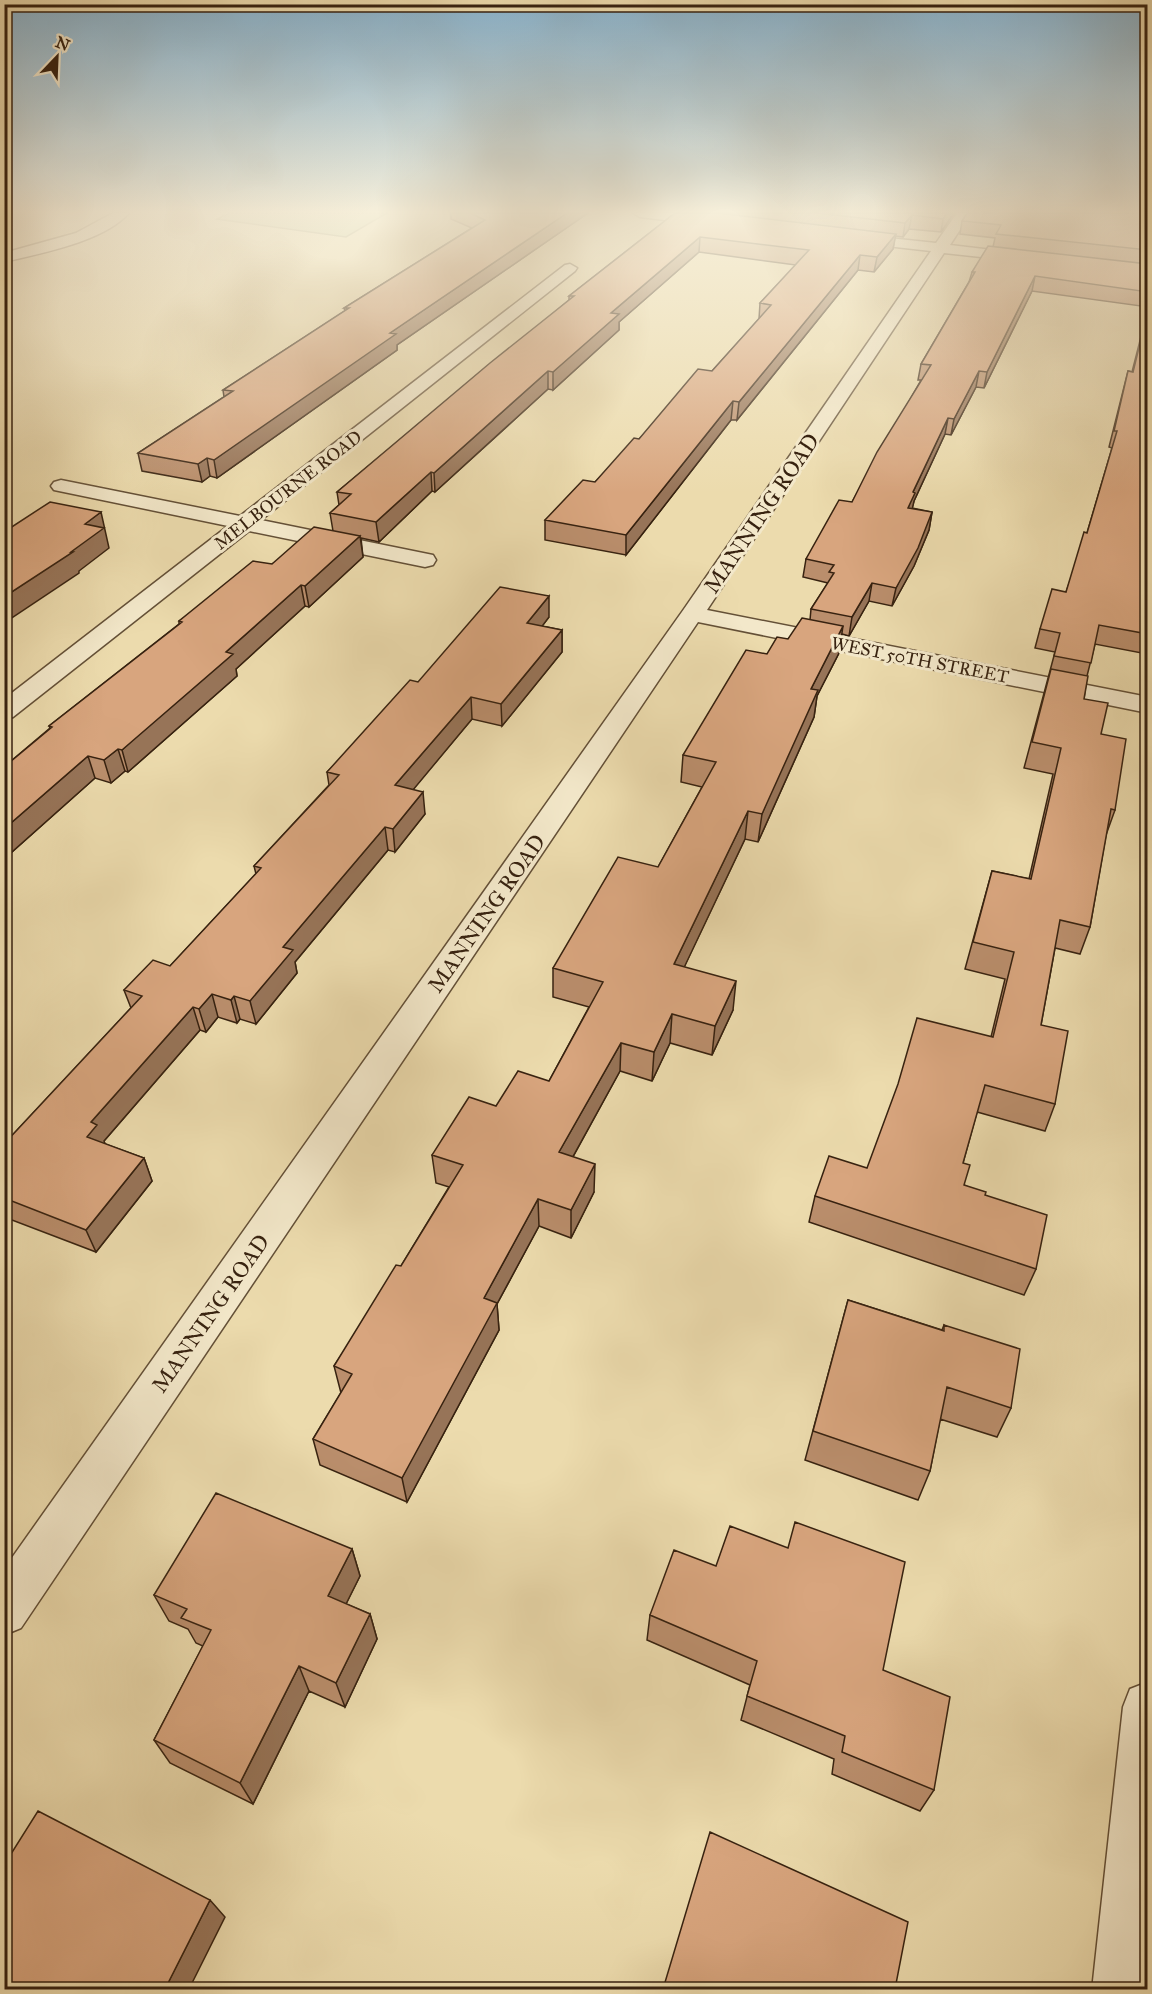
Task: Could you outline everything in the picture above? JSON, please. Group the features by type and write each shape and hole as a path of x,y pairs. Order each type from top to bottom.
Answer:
{"street":[{"name":"MELBOURNE ROAD","path":"4,712 522,306"},
{"name":"MANNING ROAD","path":"4,1611 692,614 902,306"},
{"path":"61,486 425,560"},
{"name":"WEST 50TH STREET","path":"692,614 1148,705"},
{"path":"1121,1989 1148,1707"}],"building":[{"path":"347,306 430,306 390,333 396,334 214,460 207,458 198,464 138,453 233,391 223,390 349,308 344,308"},
{"path":"561,306 619,306 611,313 619,314 553,372 548,371 376,522 330,513 351,494 337,492"},
{"path":"770,306 818,306 739,402 733,401 626,535 545,520 583,480 595,482 634,438 639,439 698,369 712,371"},
{"path":"955,306 1020,306 987,372 979,371 954,419 948,418 913,492 915,493 908,508 932,512 918,548 896,588 872,583 852,617 811,609 834,573 829,572 834,565 806,559 839,500 852,502 877,452 931,365 921,364"},
{"path":"1148,311 1148,634 1099,625 1091,663 1054,656 1060,633 1040,629 1052,589 1066,592 1084,532 1087,533 1117,431 1114,431 1128,371 1133,372"},
{"path":"50,502 101,512 85,524 104,528 71,552 73,552 4,597 4,532"},
{"path":"314,527 360,536 305,586 301,585 226,652 233,654 122,750 118,749 104,760 88,756 4,829 4,767 52,727 49,726 182,622 179,621 253,561 272,564"},
{"path":"500,587 549,596 527,623 562,630 501,704 471,697 395,785 423,792 393,829 385,827 283,947 293,950 250,1001 234,996 231,1000 212,994 199,1009 193,1007 91,1122 97,1125 87,1137 144,1158 86,1230 4,1198 4,1144 142,996 124,990 153,960 170,966 261,868 254,866 339,775 327,772 410,680 418,682"},
{"path":"802,618 843,626 811,689 818,690 762,814 748,811 674,964 736,981 715,1026 672,1014 654,1052 621,1043 559,1152 595,1164 571,1210 538,1199 484,1298 497,1303 402,1478 313,1439 352,1374 334,1366 396,1265 401,1266 463,1165 432,1155 469,1097 496,1106 518,1071 549,1081 603,982 553,968 618,857 658,867 716,762 683,755 746,650 767,654 777,637 788,639"},
{"path":"1051,669 1088,676 1084,699 1108,703 1101,734 1126,739 1115,810 1111,809 1090,927 1060,920 1041,1025 1068,1031 1055,1104 985,1085 963,1163 970,1165 964,1185 986,1192 985,1195 1047,1215 1036,1269 815,1196 829,1156 867,1168 898,1084 917,1018 993,1037 1014,952 973,942 992,871 1031,879 1061,748 1032,742"},
{"path":"848,1300 944,1331 944,1325 1020,1349 1011,1408 947,1387 930,1471 813,1431"},
{"path":"216,1493 352,1549 328,1596 370,1614 336,1683 299,1666 240,1783 154,1740 211,1630 181,1618 187,1609 154,1595"},
{"path":"795,1522 905,1562 883,1670 950,1697 934,1790 842,1752 845,1736 747,1696 757,1661 650,1615 674,1550 716,1566 730,1526 788,1548"},
{"path":"38,1811 210,1900 165,1989 17,1989 4,1982 4,1865"},
{"path":"710,1832 908,1922 895,1989 663,1989"}]}
